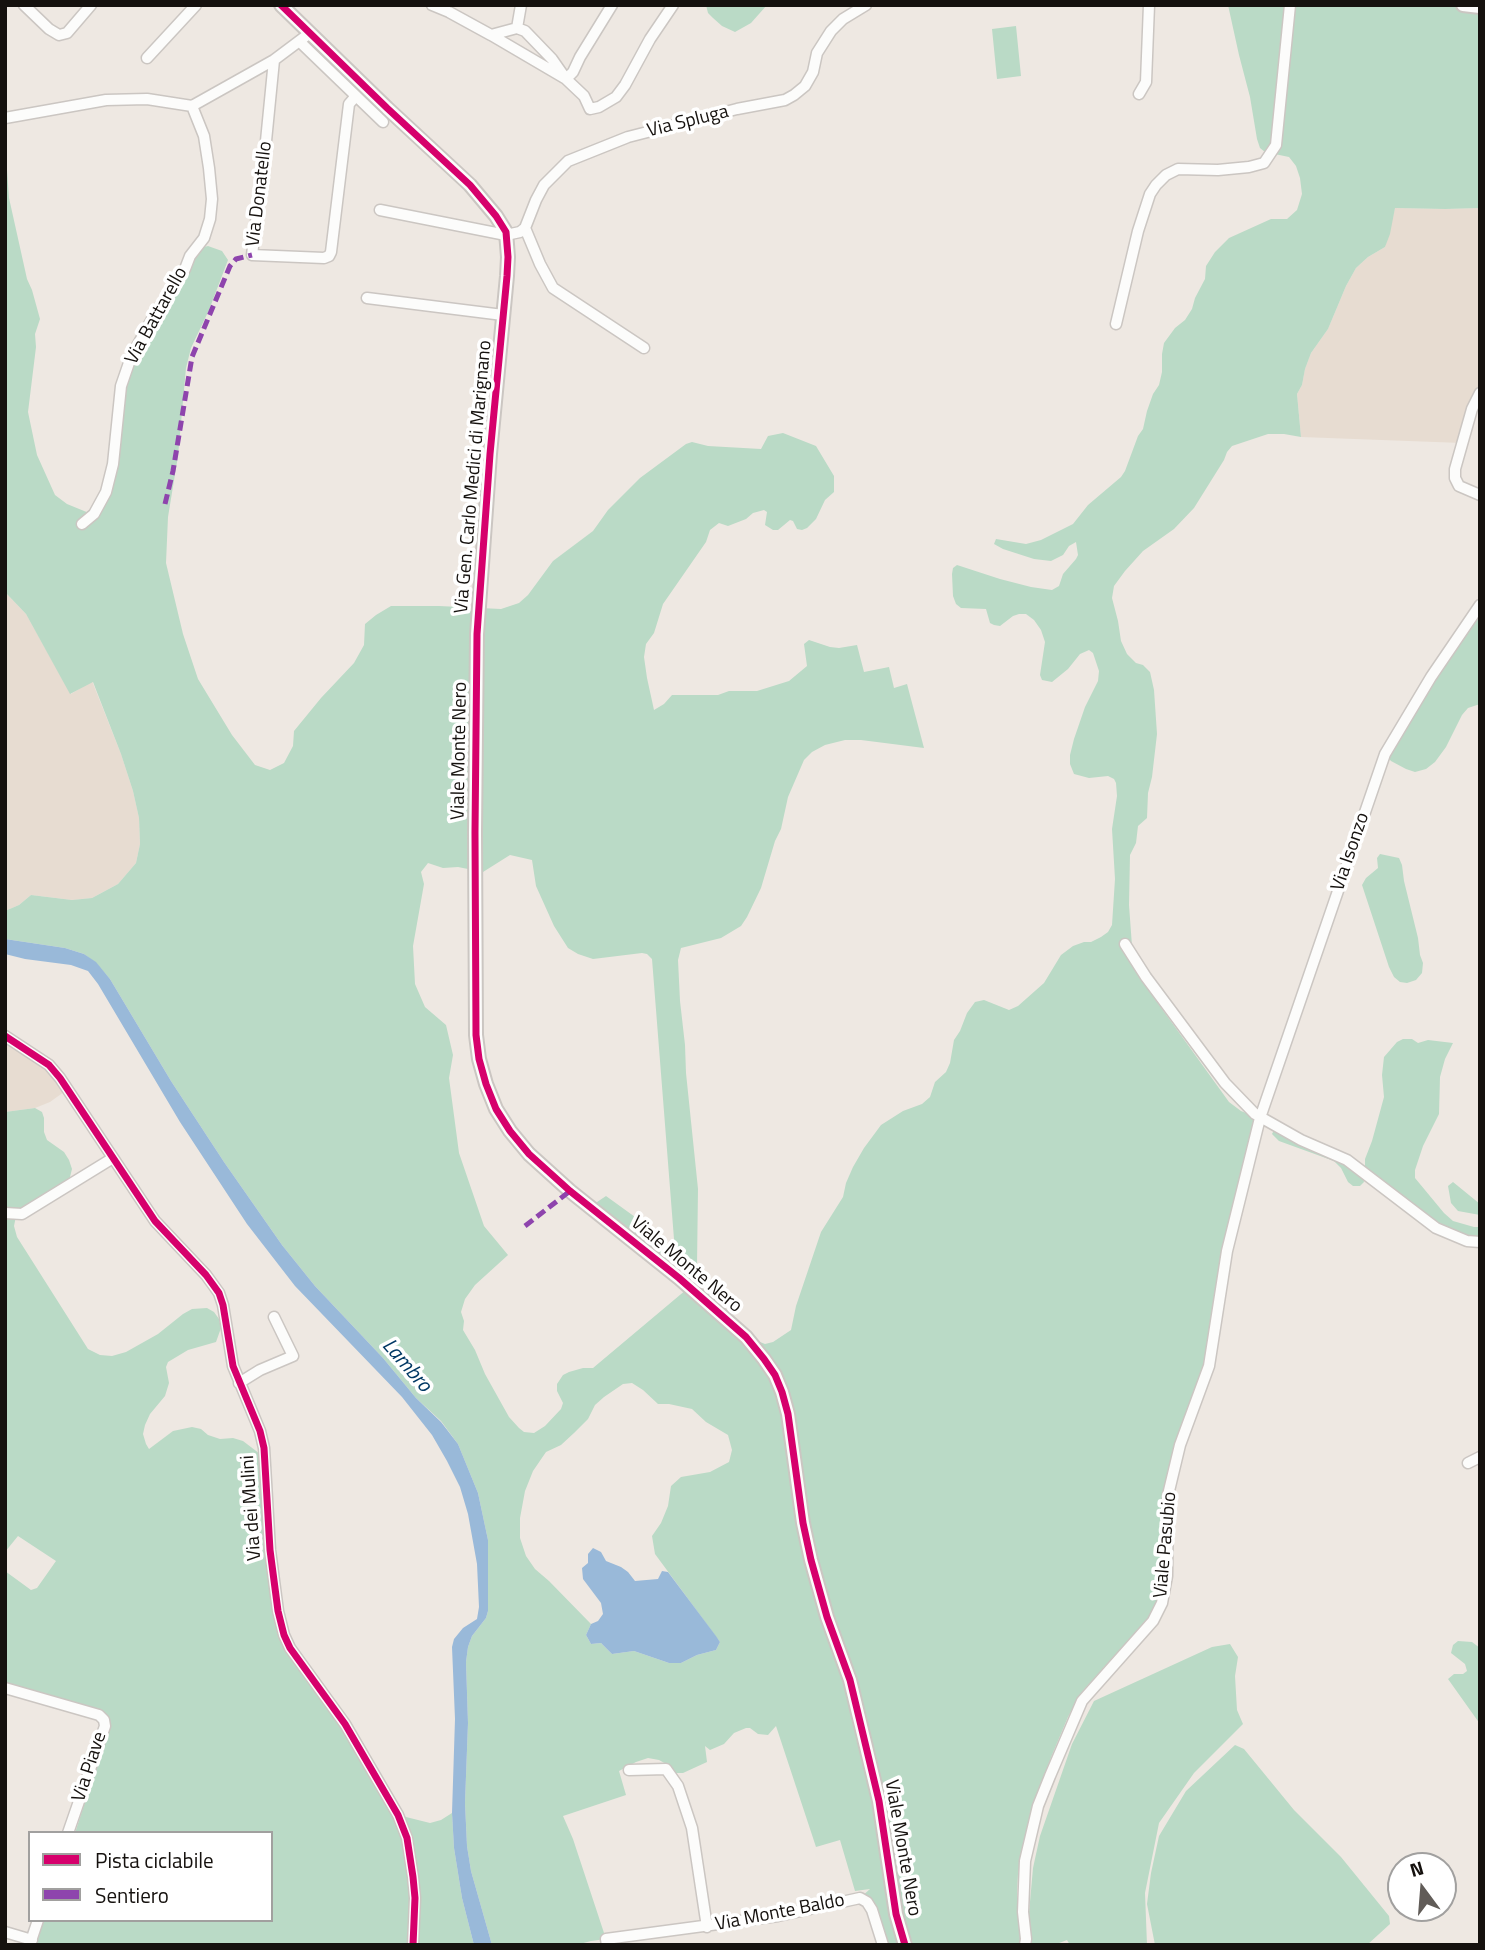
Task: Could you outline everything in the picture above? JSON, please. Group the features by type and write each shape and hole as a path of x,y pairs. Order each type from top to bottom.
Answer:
{"street":[{"path":"24,5 59,35 67,33 91,5"},
{"path":"148,58 196,5"},
{"path":"281,5 305,38 363,97 383,122"},
{"path":"432,5 491,35 566,79"},
{"path":"517,28 521,5"},
{"path":"566,79 573,72 583,50 612,5"},
{"path":"491,35 514,28 525,32 552,59 566,79 583,96 590,109 616,97 673,5"},
{"name":"Via Spluga","path":"526,228 544,185 568,161 628,137 737,109 785,100 794,95 805,86 813,72 817,53 831,31 843,19 866,5"},
{"path":"1139,94 1146,82 1149,5"},
{"path":"1116,324 1119,293 1150,194 1166,175 1178,169 1218,170 1249,167 1264,163 1269,158 1276,145 1290,5"},
{"path":"1463,5 1480,7"},
{"path":"5,118 106,100 148,99 192,106 274,60 305,38"},
{"name":"Via Donatello","path":"274,60 252,255 329,256 349,104 363,97"},
{"path":"363,97 470,185 496,216 506,235"},
{"name":"Via Battarello","path":"82,524 94,514 106,492 113,464 121,386 131,357 185,269 190,256 204,239 210,219 212,199 204,136 192,106"},
{"path":"380,210 506,235 526,228 553,288 644,348"},
{"name":"Via Gen. Carlo Medici di Marignano","path":"477,634 508,257 506,235"},
{"path":"367,298 503,319"},
{"path":"1480,393 1472,409 1455,469 1459,486 1480,495"},
{"name":"Via Isonzo","path":"1260,1118 1385,754 1480,605"},
{"name":"Viale Monte Nero","path":"477,634 476,1035 486,1084 496,1109 529,1154 577,1197 680,1278 746,1336 775,1375 785,1402 811,1560 827,1617 850,1680 879,1801 896,1914 905,1945"},
{"path":"1125,944 1146,977 1225,1083 1260,1118 1347,1160 1436,1228 1467,1241 1480,1242"},
{"name":"Via dei Mulini","path":"5,1036 48,1065 68,1089 155,1221 206,1275 219,1293 233,1366 260,1431 264,1448 271,1550 278,1611 284,1635 290,1648 345,1724 398,1815 407,1838 413,1877 413,1945"},
{"name":"Viale Pasubio","path":"1025,1945 1025,1861 1038,1806 1050,1776 1082,1701 1153,1621 1162,1603 1167,1576 1168,1495 1180,1445 1209,1366 1227,1251 1260,1118"},
{"path":"5,1213 22,1214 113,1158"},
{"path":"239,1383 260,1370 293,1356 274,1317"},
{"path":"1468,1463 1480,1457"},
{"name":"Via Piave","path":"5,1688 99,1715 104,1720 105,1726 69,1831"},
{"path":"629,1770 666,1769 678,1786 692,1828 706,1927"},
{"name":"Via Monte Baldo","path":"606,1942 789,1914 860,1898 867,1902 872,1910 883,1945"},
{"path":"5,1932 31,1942 37,1922"}],"shaded area":[{"path":"1395,208 1480,208 1480,393 1462,443 1301,437 1297,394 1311,353 1328,329 1356,268 1385,247"},
{"path":"5,592 26,614 71,694 92,681 133,791 139,818 140,844 136,863 118,884 92,898 72,900 31,895 19,905 5,911"},
{"path":"5,1036 38,1057 68,1089 50,1102 35,1108 5,1112"}],"green space":[{"path":"706,5 767,5 751,23 735,32 713,18"},
{"path":"1228,5 1480,7 1480,208 1395,208 1385,247 1356,268 1328,329 1311,353 1297,394 1301,437 1268,434 1232,446 1194,508 1174,529 1143,551 1114,586 1112,598 1121,641 1127,654 1150,672 1157,734 1147,818 1138,826 1136,843 1130,855 1132,946 1129,957 1152,995 1229,1102 1256,1117 1222,1250 1205,1365 1176,1444 1164,1494 1162,1576 1158,1602 1150,1616 1081,1693 1052,1755 1033,1804 1018,1874 1021,1945 908,1945 900,1915 883,1803 859,1701 832,1622 810,1540 804,1494 800,1495 811,1560 827,1617 850,1680 879,1801 896,1914 905,1945 883,1945 872,1910 867,1902 860,1898 870,1889 855,1891 840,1840 816,1847 776,1726 768,1735 746,1728 734,1733 724,1744 710,1750 705,1746 707,1762 683,1773 674,1773 668,1765 659,1760 648,1758 636,1762 619,1771 626,1795 563,1816 606,1939 576,1945 492,1945 471,1871 465,1803 468,1723 466,1662 472,1636 488,1611 488,1540 478,1493 458,1444 441,1421 416,1398 383,1358 315,1286 282,1245 171,1081 110,979 96,963 84,954 65,948 5,939 5,911 19,905 31,895 72,900 92,898 118,884 136,863 140,844 139,818 133,791 93,682 70,694 26,614 5,592 5,142 9,198 27,279 40,319 35,334 36,347 28,412 37,455 55,495 67,504 89,513 97,509 106,492 113,464 121,386 131,357 185,269 190,256 196,249 208,246 222,251 228,260 191,348 186,368 178,456 168,517 166,563 183,634 198,679 232,735 255,765 270,770 284,763 293,746 294,731 354,663 364,645 365,624 376,615 391,606 501,609 519,603 553,561 593,531 608,510 640,478 686,444 692,442 708,446 761,449 768,436 783,433 816,446 834,476 834,492 825,500 816,519 807,528 797,529 790,520 778,530 773,530 765,525 767,512 764,510 728,526 719,523 710,530 706,542 663,604 654,633 646,644 644,657 654,710 672,695 718,695 729,691 757,691 789,681 807,666 804,644 809,640 839,648 857,645 864,672 889,667 894,688 907,684 924,748 845,740 825,745 812,752 804,760 788,797 781,829 761,888 741,926 721,938 681,948 678,960 680,1001 698,1189 697,1265 688,1285 593,1210 597,1202 606,1196 651,1230 663,1254 668,1257 672,1254 674,1239 652,959 642,953 593,959 568,948 554,926 536,886 532,860 510,855 483,872 458,867 443,868 428,863 421,872 424,884 413,946 415,984 425,1007 446,1025 453,1055 449,1078 459,1153 484,1226 508,1255 475,1285 465,1299 461,1312 463,1330 509,1417 524,1432 534,1433 561,1409 563,1403 557,1391 557,1384 563,1375 583,1368 593,1368 693,1284 760,1342 773,1342 791,1330 796,1306 821,1232 843,1197 853,1167 881,1125 903,1111 922,1104 930,1097 935,1082 946,1072 954,1040 975,1002 984,1000 1009,1010 1018,1006 1044,983 1061,955 1073,946 1101,937 1112,925 1115,879 1112,829 1117,796 1116,783 1108,776 1089,778 1074,774 1070,764 1074,739 1098,681 1099,671 1093,653 1089,650 1080,654 1068,669 1052,682 1042,680 1040,675 1045,642 1034,620 1026,614 1019,614 1000,626 990,623 986,609 961,608 953,596 952,574 957,565 1031,587 1052,590 1059,586 1063,574 1078,555 1076,542 1069,546 1063,555 1051,561 1034,559 1003,549 994,544 996,539 1026,544 1041,540 1073,524 1088,505 1121,477 1143,429 1153,394 1159,385 1164,343 1192,309 1205,279 1206,266 1215,252 1229,238 1271,219 1287,219 1297,210 1302,194 1296,166 1289,157 1265,152 1260,148","holes":["632,1383 658,1404 692,1409 706,1422 728,1435 732,1450 729,1462 710,1472 681,1477 671,1486 668,1506 652,1536 655,1554 720,1642 716,1650 681,1663 669,1663 634,1651 612,1654 601,1643 591,1644 586,1635 591,1624 535,1569 526,1556 520,1538 520,1518 525,1491 533,1471 546,1452 561,1445 588,1419 595,1405 623,1384"]},
{"path":"1016,26 1021,76 997,79 992,29"},
{"path":"1480,605 1480,704 1468,708 1462,715 1435,762 1426,769 1415,772 1406,769 1391,761 1385,754"},
{"path":"1380,854 1399,858 1418,938 1423,963 1422,973 1416,980 1407,983 1394,977 1389,967 1362,885 1378,868 1377,858"},
{"path":"1403,1039 1412,1039 1418,1043 1428,1040 1453,1043 1440,1077 1439,1114 1423,1146 1415,1178 1453,1221 1480,1227 1480,1237 1450,1231 1432,1221 1365,1169 1365,1159 1384,1097 1384,1057"},
{"path":"35,1108 42,1112 47,1140 64,1152 69,1160 72,1169 70,1177 64,1184 16,1216 14,1226 17,1237 88,1349 100,1355 112,1356 126,1352 158,1334 192,1309 207,1308 219,1319 221,1328 216,1342 188,1350 168,1362 166,1367 169,1383 165,1396 150,1414 145,1425 143,1434 146,1444 149,1449 173,1431 192,1427 220,1439 233,1438 243,1441 264,1457 284,1635 398,1815 430,1823 452,1813 454,1848 462,1898 474,1945 36,1945 43,1922 273,1922 273,1831 76,1831 110,1720 106,1714 5,1685 5,1571 31,1590 37,1588 56,1561 18,1536 5,1552 5,1112"},
{"path":"1275,1128 1362,1173 1364,1182 1360,1186 1353,1186 1334,1161 1279,1141 1272,1134"},
{"path":"1453,1182 1480,1204 1480,1215 1458,1211 1451,1203 1448,1186"},
{"path":"1458,1641 1472,1642 1480,1648 1480,1724 1448,1679 1454,1674 1467,1671 1465,1664 1451,1653 1453,1645"},
{"path":"1230,1644 1238,1657 1235,1676 1237,1710 1243,1724 1194,1773 1159,1823 1145,1893 1147,1945 1070,1945 1067,1940 1054,1945 1030,1945 1029,1913 1033,1868 1040,1836 1072,1744 1094,1701 1212,1647"},
{"path":"1235,1745 1244,1749 1294,1810 1341,1857 1387,1914 1387,1922 1390,1924 1367,1945 1155,1945 1147,1904 1151,1873 1159,1836 1186,1791"}],"water":[{"path":"5,939 65,948 84,954 96,962 110,979 171,1081 224,1162 282,1245 315,1286 441,1422 458,1444 478,1493 488,1540 488,1611 472,1636 466,1662 468,1723 465,1803 471,1871 492,1945 474,1945 462,1898 454,1848 452,1813 455,1719 452,1647 454,1639 463,1628 477,1619 479,1607 477,1564 460,1487 432,1435 402,1397 295,1286 247,1224 180,1122 88,971 71,965 5,954"},
{"path":"593,1548 601,1552 606,1561 628,1572 635,1581 658,1579 662,1571 668,1572 720,1642 716,1650 681,1663 669,1663 634,1651 612,1654 601,1643 591,1644 586,1635 591,1624 598,1621 603,1614 601,1603 583,1579 582,1568 588,1563 588,1554"}],"marked path":[{"path":"165,504 192,357 230,266 236,259 252,255"},
{"path":"525,1226 570,1191"}],"cycle path":[{"path":"281,5 470,185 506,232 507,276 477,634 475,832 476,1035 479,1059 496,1109 529,1154 746,1337 775,1375 788,1414 803,1523 811,1560 827,1617 850,1680 879,1801 896,1914 905,1945"},
{"path":"5,1036 49,1065 60,1078 155,1221 206,1275 219,1293 233,1366 260,1431 264,1448 270,1550 284,1635 290,1648 345,1724 398,1815 407,1838 413,1877 413,1945"}],"water label":[{"name":"Lambro","path":"406,1366"}]}
